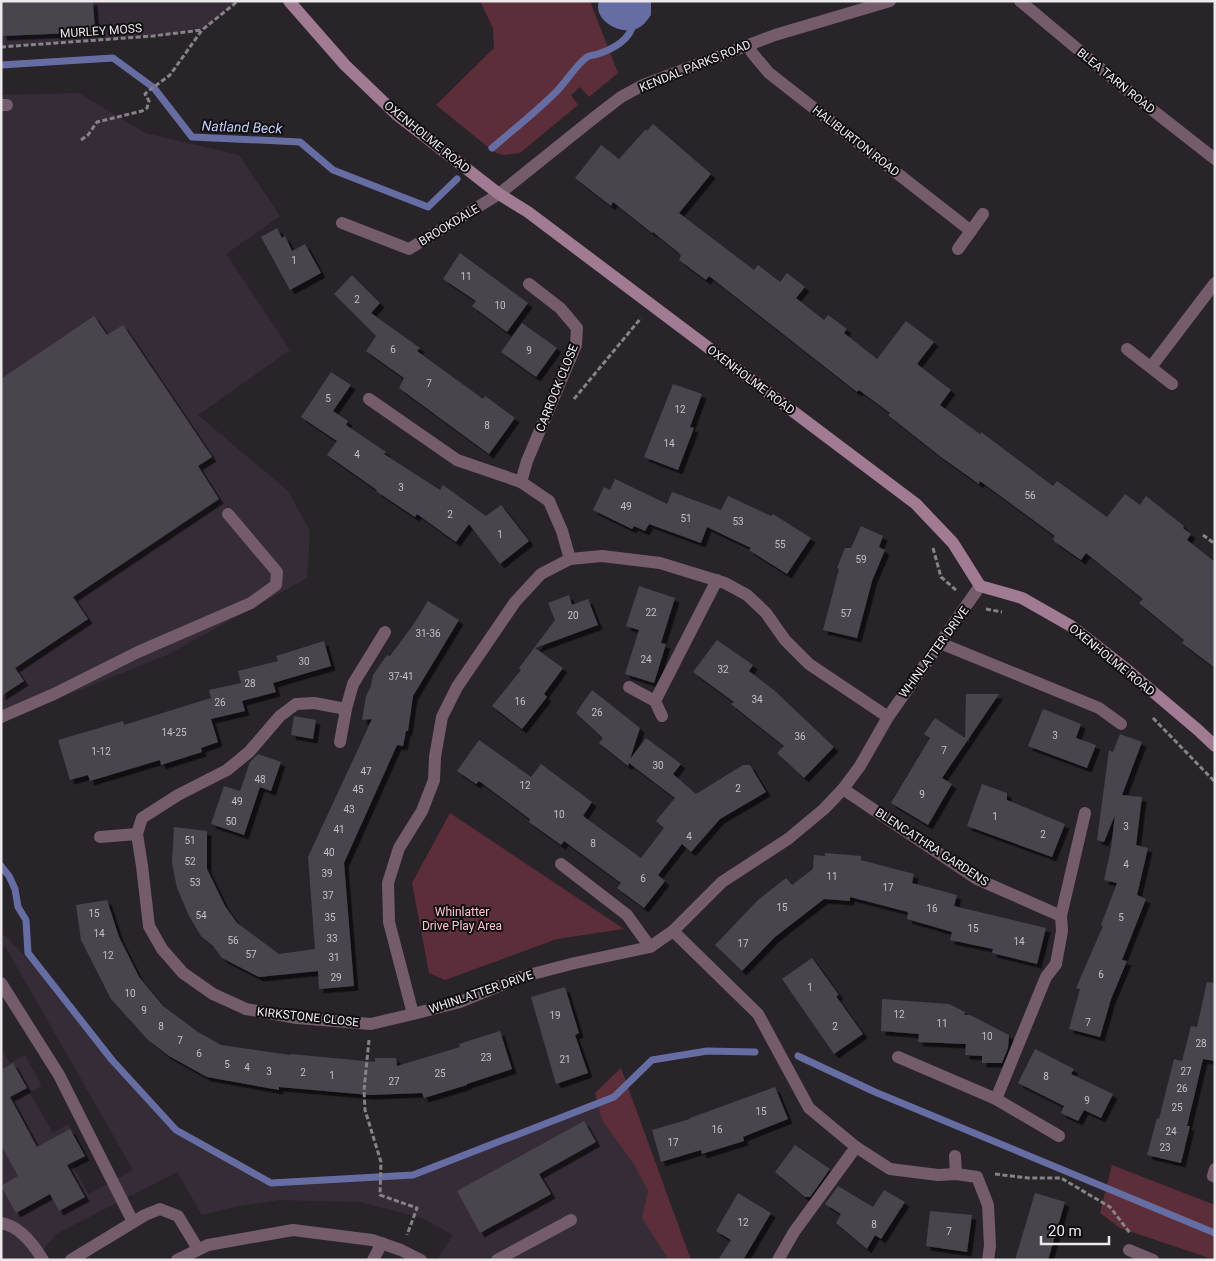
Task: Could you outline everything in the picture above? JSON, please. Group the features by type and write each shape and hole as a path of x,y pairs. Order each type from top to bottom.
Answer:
{"main road":[{"name":"OXENHOLME ROAD","path":"289,1 345,65 396,114 499,194 528,212 916,504 953,543 980,586 1022,598 1072,626 1126,669 1215,746"}],"street":[{"name":"KENDAL PARKS ROAD","path":"499,194 621,97 643,85 775,35 890,1"},
{"name":"BLEA TARN ROAD","path":"1020,1 1123,87 1215,159"},
{"name":"HALIBURTON ROAD","path":"748,45 753,54 770,73 971,231"},
{"name":"BROOKDALE","path":"342,223 409,249 499,194"},
{"path":"958,249 983,214"},
{"path":"1150,368 1215,283"},
{"name":"CARROCK CLOSE","path":"521,482 527,461 576,345 577,328 560,308 529,284"},
{"path":"1127,349 1172,384"},
{"path":"369,399 457,460 521,482 549,501 562,531 570,559"},
{"path":"1,717 138,652 251,603 276,585 277,572 228,514"},
{"name":"WHINLATTER DRIVE","path":"888,717 809,664 786,640 766,613 747,596 725,583 660,563 602,556 570,559 542,574 515,602 457,687 442,717 434,757 434,780 422,812 399,848 388,883 389,922 413,1014 460,1002 521,978 575,963 650,947 673,931 722,882 788,839 824,809 843,789 860,766 888,717 980,586"},
{"path":"655,701 717,580"},
{"path":"340,742 346,708 353,684 385,632"},
{"path":"940,643 1099,708 1121,724"},
{"path":"629,687 655,701 662,716"},
{"path":"100,837 137,834 142,818 178,795 227,770 249,752 280,716 296,704 314,702 346,708"},
{"name":"BLENCATHRA GARDENS","path":"843,789 977,879 1061,916"},
{"path":"996,1099 1046,977 1056,964 1062,930 1061,916 1085,813"},
{"name":"KIRKSTONE CLOSE","path":"137,834 149,926 162,949 184,973 213,994 246,1009 298,1018 371,1024 413,1014"},
{"path":"561,864 627,915 650,947"},
{"path":"673,931 758,1014 809,1108 856,1147 890,1169 938,1175 956,1174 977,1177 988,1205 990,1246 988,1260"},
{"path":"1,983 59,1075 133,1222"},
{"path":"898,1057 996,1099 1059,1136"},
{"path":"778,1260 794,1232 856,1147"},
{"path":"955,1156 956,1174"},
{"path":"1215,1170 1213,1176 1215,1177"},
{"path":"71,1260 145,1214 160,1209 178,1216 198,1249"},
{"path":"497,1260 571,1220"},
{"path":"1,1223 25,1235 43,1260"},
{"path":"177,1260 208,1244 293,1230 372,1240 401,1250 421,1260"},
{"path":"373,1260 382,1243"},
{"path":"1130,1250 1153,1260"}],"path":[{"path":"81,140 88,135 97,122 147,108 148,101 145,94 170,74 202,30 238,1"},
{"name":"MURLEY MOSS","path":"1,46 153,36 202,30"},
{"path":"634,312 648,323"},
{"path":"567,406 641,318"},
{"path":"1204,535 1215,544"},
{"path":"932,541 941,577 957,591 984,608 1007,613"},
{"path":"1151,715 1215,782"},
{"path":"371,1024 364,1090 365,1110 381,1162 380,1195 417,1208 401,1250"},
{"path":"977,1177 996,1174 1028,1178 1061,1178 1110,1207 1136,1240 1130,1250"}],"shaded area":[{"path":"1,1 238,1 202,30 153,36 1,47"},
{"path":"79,93 145,133 239,155 280,216 226,254 290,350 198,415 288,491 310,531 307,578 169,654 1,722 1,95"},
{"path":"5,935 112,1060 176,1130 271,1183 413,1175 614,1097 689,1260 437,1260 453,1235 422,1218 360,1202 279,1200 234,1207 202,1215 177,1172 56,1234 40,1254 43,1260 1,1260 1,1048 10,1063 25,1055 42,1086 30,1093 53,1133 68,1124 87,1158 73,1166 89,1194 133,1170 5,946 1,948 1,936"}],"green space":[{"path":"480,1 590,1 618,73 589,97 580,87 571,95 578,105 520,153 503,155 494,152 436,105 494,48 493,28"},
{"name":"Whinlatter Drive Play Area","path":"450,813 624,929 557,939 445,980 429,973 412,883"},
{"path":"621,1068 691,1260 669,1260 642,1218 648,1191 635,1166 602,1120 595,1093"},
{"path":"1112,1165 1215,1205 1215,1260 1120,1228 1100,1213"}],"water":[{"path":"599,1 651,1 651,15 643,25 633,30 618,29 611,26 600,15"}],"building":[{"path":"1,1 93,1 95,32 2,36"},
{"path":"653,124 711,174 679,213 754,270 758,265 780,282 787,273 805,287 796,298 824,320 828,315 847,329 844,333 877,359 906,321 934,342 917,364 951,390 940,405 980,434 981,432 1053,486 1057,481 1107,517 1125,494 1140,505 1146,496 1184,526 1183,528 1191,534 1187,540 1215,562 1215,668 1182,643 1184,640 1139,603 1143,599 1086,553 1081,560 1055,542 1053,539 1055,536 980,481 979,484 941,457 888,415 890,413 859,390 857,392 709,276 706,280 679,260 681,256 679,253 653,232 613,202 611,206 575,178 601,145 619,159 646,129 647,131"},
{"path":"277,228 282,238 285,236 292,251 305,244 321,273 290,290 261,237"},
{"path":"460,253 528,303 507,332 472,306 476,301 443,279"},
{"path":"352,275 380,303 371,313 420,348 417,351 483,399 485,396 515,418 489,454 399,388 404,378 366,351 376,336 334,294"},
{"path":"94,316 107,335 123,325 212,457 198,466 219,499 73,597 88,619 15,668 24,681 1,696 1,379"},
{"path":"522,323 557,348 536,377 501,352"},
{"path":"331,372 351,385 333,411 348,421 346,425 386,452 384,454 440,490 443,485 486,516 501,505 529,541 500,564 469,524 456,542 417,514 415,517 376,491 327,455 337,441 301,417"},
{"path":"673,384 702,394 690,427 694,428 678,470 644,457"},
{"path":"615,479 667,504 672,492 721,510 728,496 771,516 773,514 811,538 787,574 749,550 751,548 707,527 701,543 649,524 645,531 634,526 632,529 593,510 604,487 610,490"},
{"path":"861,526 883,536 879,547 885,550 872,581 857,638 823,630 839,569 837,568 845,548 851,548"},
{"path":"639,586 675,598 661,643 666,644 654,683 625,674 639,630 626,626"},
{"path":"569,595 572,605 588,599 598,625 535,648 563,668 544,694 547,697 522,729 492,706 521,670 519,668 555,620 548,603"},
{"path":"428,601 459,620 413,696 408,731 406,731 403,746 397,745 344,863 354,986 319,989 318,971 259,977 222,958 213,946 201,936 189,916 177,888 172,863 174,827 207,831 207,869 225,906 237,923 279,954 315,949 308,857 372,719 362,720 366,696 371,686 373,675 387,655 390,656"},
{"path":"717,640 753,665 749,671 775,691 834,747 804,778 777,753 784,746 731,704 734,702 693,672"},
{"path":"324,641 331,666 273,683 276,692 242,701 245,711 211,719 218,742 201,748 202,752 161,765 160,760 90,781 88,775 70,780 58,740 123,721 124,725 211,698 209,690 241,683 238,671 278,661 276,656"},
{"path":"592,690 640,728 630,759 646,738 681,764 673,774 696,794 743,765 750,765 766,792 720,819 691,852 682,844 658,875 665,881 644,908 617,888 621,883 564,841 561,845 529,822 530,819 479,781 476,784 457,771 479,740 531,777 541,764 592,802 583,816 641,858 664,828 656,821 675,798 629,763 628,766 599,743 603,738 576,713"},
{"path":"966,694 999,694 942,778 952,784 928,825 891,803 930,738 924,734 935,718 965,738"},
{"path":"1043,709 1081,724 1076,738 1096,745 1087,768 1028,746"},
{"path":"294,716 316,720 313,739 291,735"},
{"path":"1120,734 1142,742 1122,795 1142,797 1136,845 1148,848 1137,895 1146,899 1122,960 1127,961 1111,999 1100,1037 1069,1029 1080,989 1076,988 1103,926 1101,925 1117,883 1104,880 1111,848 1115,815 1104,842 1097,840 1109,750 1113,752"},
{"path":"258,754 281,762 271,791 260,787 244,835 211,824 224,786 240,791 250,762"},
{"path":"982,784 1007,793 1007,800 1065,824 1052,857 967,826"},
{"path":"825,853 861,856 861,860 914,874 912,883 957,895 954,906 1046,928 1037,964 992,953 993,949 950,940 952,932 907,919 908,912 850,897 850,901 824,899 775,937 742,971 715,945 758,900 786,878 792,885 813,869 814,855 825,856"},
{"path":"107,900 119,937 139,977 163,1006 198,1032 221,1045 290,1055 375,1062 375,1058 396,1058 397,1066 460,1047 459,1044 500,1031 512,1069 424,1098 422,1093 370,1095 279,1087 279,1090 207,1077 169,1056 148,1040 111,999 81,940 76,905"},
{"path":"812,958 839,995 836,996 863,1034 834,1054 782,979"},
{"path":"1207,982 1215,983 1215,1061 1203,1059 1187,1126 1190,1126 1181,1163 1147,1155 1157,1118 1159,1119 1174,1059 1182,1061 1191,1026 1197,1027"},
{"path":"565,987 579,1033 575,1035 588,1073 556,1084 531,997"},
{"path":"882,999 949,1004 965,1012 964,1015 970,1015 1009,1035 1008,1048 1002,1063 982,1063 982,1056 965,1055 966,1044 918,1042 919,1034 881,1031"},
{"path":"1035,1049 1074,1069 1071,1074 1113,1094 1101,1118 1084,1110 1078,1121 1061,1113 1064,1106 1018,1083"},
{"path":"13,1063 27,1088 10,1097 37,1147 70,1129 85,1156 67,1165 85,1197 59,1211 50,1194 16,1213 1,1186 18,1176 1,1145 1,1070"},
{"path":"775,1087 788,1119 743,1137 744,1141 702,1154 701,1150 661,1162 652,1130 690,1119"},
{"path":"584,1121 596,1142 539,1174 551,1194 480,1233 457,1191"},
{"path":"795,1145 830,1169 810,1197 805,1197 775,1172"},
{"path":"838,1186 873,1207 884,1190 905,1202 881,1239 875,1235 867,1249 836,1223 841,1214 825,1204"},
{"path":"738,1193 771,1213 743,1260 718,1260 731,1240 716,1231"},
{"path":"1035,1193 1065,1202 1048,1260 1015,1260"},
{"path":"930,1211 972,1215 967,1252 926,1246"}],"waterway":[{"name":"Natland Beck","path":"492,148 560,88 587,57 604,52 621,42 629,33 633,22"},
{"name":"Natland Beck","path":"1,65 113,58 154,88 192,137 300,142 333,170 428,207 457,179"},
{"path":"1,866 9,876 15,889 18,907 26,920 28,953 112,1060 176,1130 271,1183 413,1175 614,1097 652,1060 707,1051 755,1052"},
{"path":"798,1056 875,1092 1215,1233"}]}
